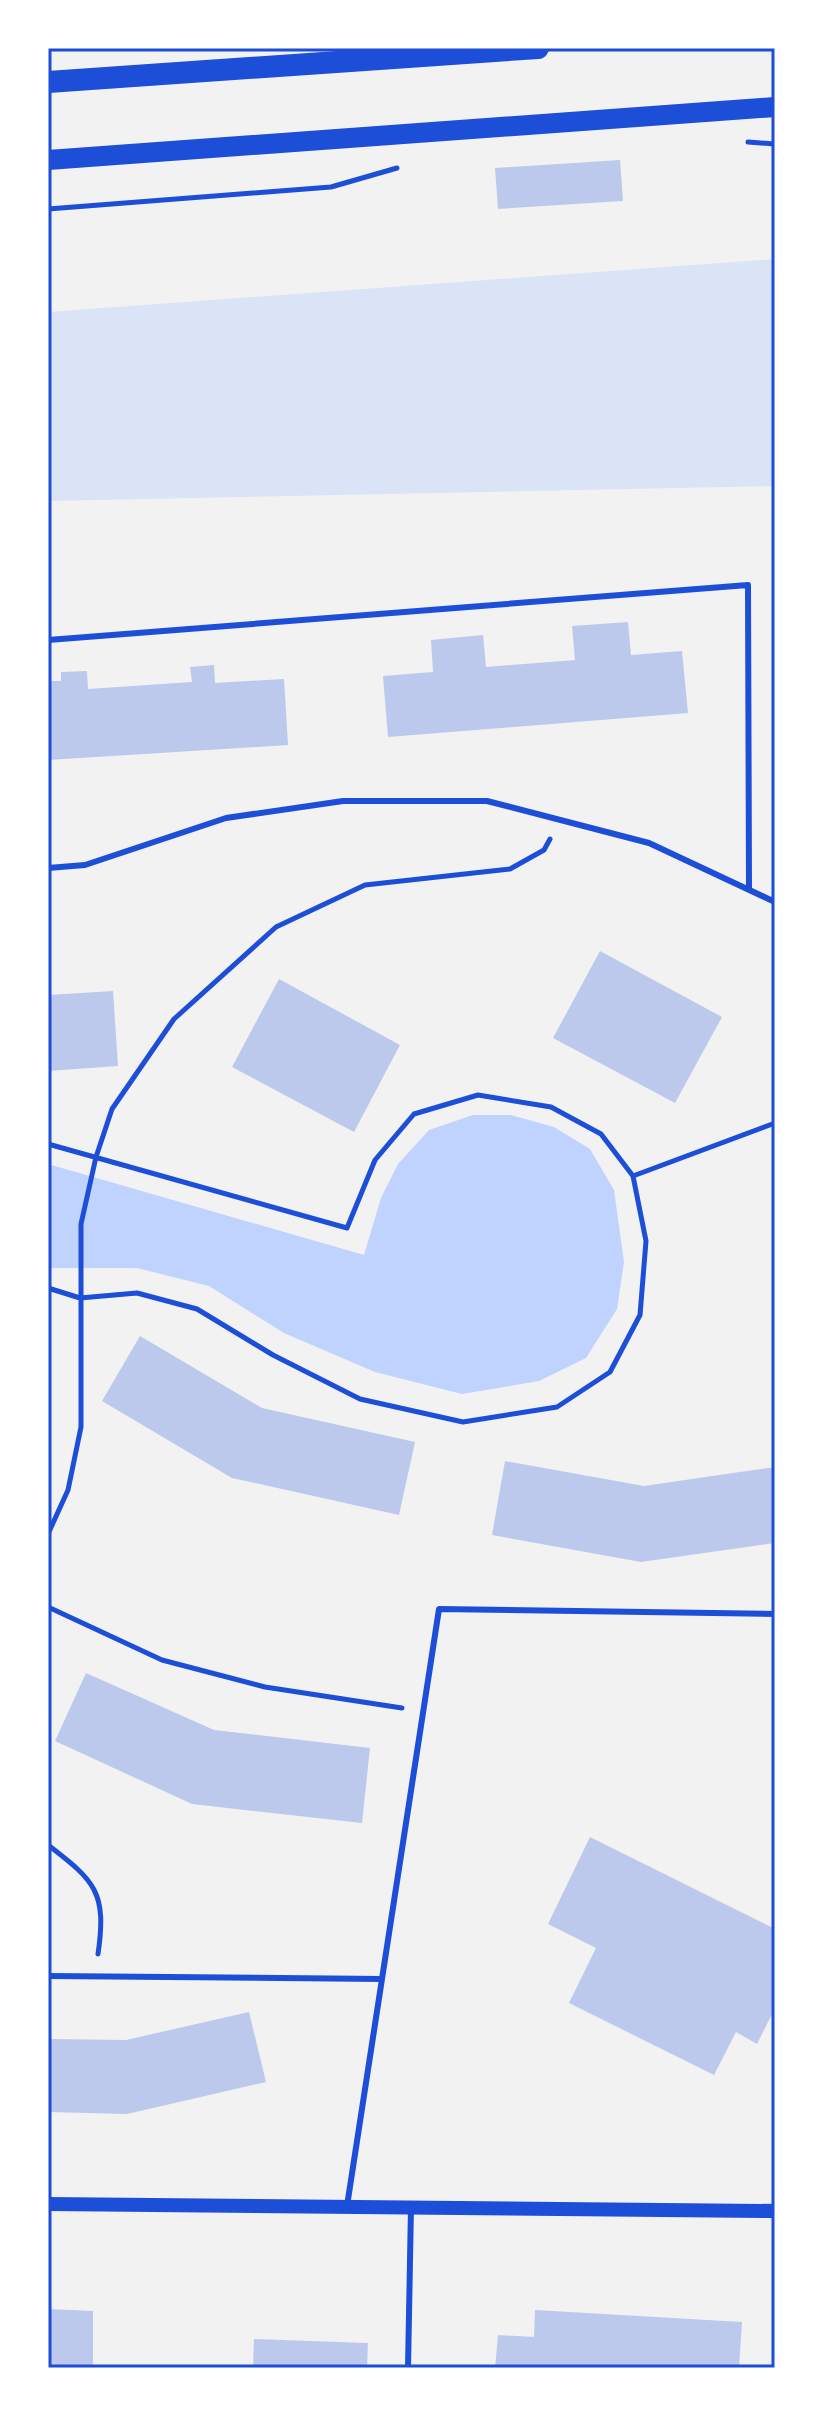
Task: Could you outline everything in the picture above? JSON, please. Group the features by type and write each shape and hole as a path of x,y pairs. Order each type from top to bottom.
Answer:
{"highway":[{"path":"48,82 538,48"}],"main road":[{"path":"48,160 775,107"}],"street":[{"path":"48,2204 775,2211"}],"lane":[{"path":"48,640 748,585 749,889"},
{"path":"48,868 85,865 226,818 343,801 487,801 649,843 775,902"},
{"path":"347,2207 439,1609 775,1614"},
{"path":"48,1976 382,1979"},
{"path":"408,2368 411,2207"}],"path":[{"path":"745,142 775,144"},
{"path":"48,209 331,187 400,167"},
{"path":"48,1534 68,1490 81,1427 81,1224 96,1157 112,1109 174,1019 276,927 365,885 510,869 544,850 560,820"},
{"path":"48,1144 347,1228 375,1160 414,1114 478,1095 551,1107 601,1134 633,1176 646,1241 640,1315 610,1372 557,1407 463,1422 360,1399 273,1355 197,1309 137,1293 80,1298 48,1288"},
{"path":"633,1176 775,1123"},
{"path":"48,1607 162,1660 265,1687 423,1711"},
{"path":"48,1845 83,1872 97,1895 102,1924 94,1977"}],"shaded area":[{"path":"775,259 775,486 48,501 48,312"}],"water":[{"path":"473,1115 511,1115 554,1127 590,1149 614,1190 624,1262 617,1309 586,1358 539,1381 462,1394 375,1372 284,1333 209,1286 137,1268 51,1268 48,1259 48,1164 364,1255 381,1198 398,1164 429,1130"}],"building":[{"path":"620,160 623,201 498,209 495,168"},
{"path":"628,622 631,655 682,651 688,713 388,737 383,676 433,672 431,640 483,635 486,667 575,660 572,626"},
{"path":"214,665 215,683 284,679 288,745 48,760 48,681 61,681 61,672 87,671 88,689 192,682 190,667"},
{"path":"600,951 722,1017 675,1103 553,1038"},
{"path":"279,979 400,1045 354,1132 232,1067"},
{"path":"113,991 118,1066 48,1071 48,995"},
{"path":"140,1336 262,1408 415,1442 399,1515 232,1478 102,1401"},
{"path":"505,1461 644,1486 775,1467 775,1543 641,1562 492,1535"},
{"path":"86,1673 214,1730 370,1748 362,1823 192,1804 55,1741"},
{"path":"590,1837 775,1929 775,2013 757,2044 736,2032 714,2075 569,2003 596,1948 548,1924"},
{"path":"249,2012 266,2082 127,2114 48,2112 48,2039 126,2040"},
{"path":"48,2309 93,2311 93,2368 48,2368"},
{"path":"535,2310 742,2322 739,2368 495,2368 498,2335 534,2337"},
{"path":"254,2339 368,2343 367,2368 253,2368"}]}
